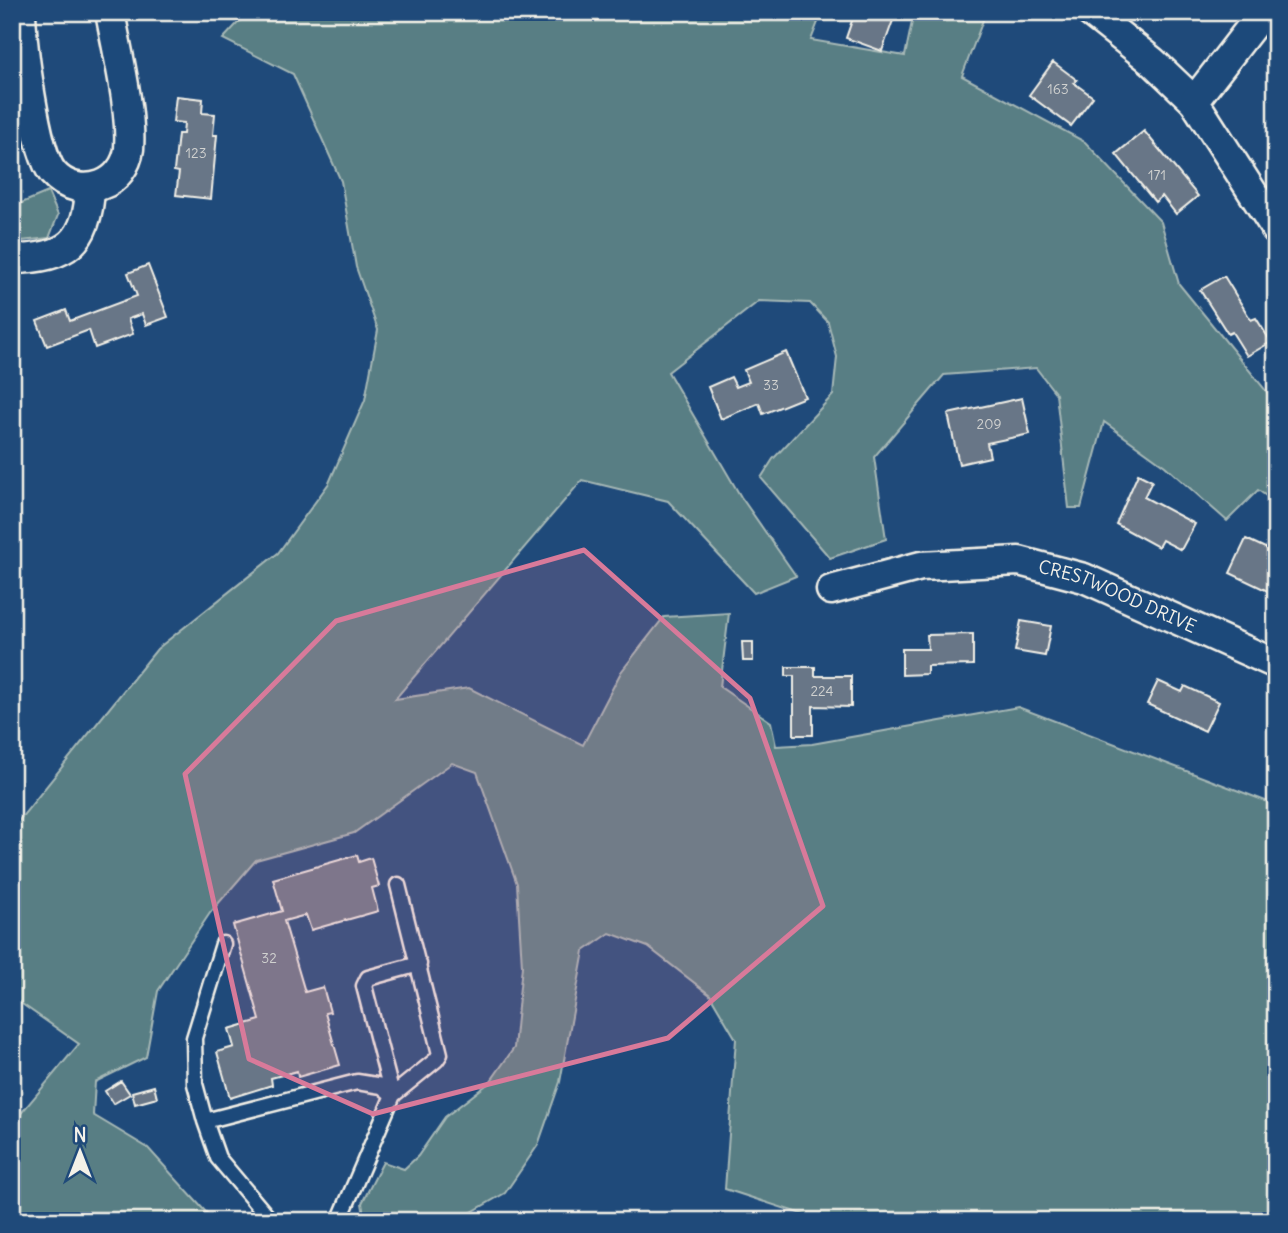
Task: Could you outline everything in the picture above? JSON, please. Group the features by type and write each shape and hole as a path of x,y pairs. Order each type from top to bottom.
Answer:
{"street":[{"path":"21,12 45,158 59,179 74,187 90,188 114,178 124,165 129,149 121,73 110,12"},
{"path":"1090,12 1152,61 1194,101 1276,229"},
{"path":"1194,101 1263,12"},
{"path":"12,259 52,254 74,241 87,223 90,188"},
{"name":"CRESTWOOD DRIVE","path":"831,590 902,569 949,563 1019,561 1074,575 1276,664"}],"lane":[{"path":"339,1221 382,1113 393,1095 440,1054 398,885"},
{"path":"223,944 194,1038 195,1084 218,1158 271,1221"},
{"path":"393,1095 364,986 368,978 379,973 419,964"},
{"path":"205,1121 357,1082 382,1086 393,1095"}],"highlighted area":[{"path":"584,550 750,698 823,906 668,1038 373,1114 249,1059 185,774 336,621"}],"green space":[{"path":"248,12 822,12 811,40 905,56 914,12 986,12 962,76 1085,142 1161,222 1179,284 1276,403 1276,442 1272,447 1276,449 1276,503 1258,490 1227,521 1165,466 1104,422 1081,508 1069,508 1056,394 1036,368 944,375 874,457 886,539 830,558 761,478 773,459 833,395 837,357 828,322 810,303 759,301 668,372 741,497 796,576 754,593 668,501 582,480 395,699 469,688 583,745 621,672 664,617 729,613 720,687 771,722 776,746 812,744 1018,707 1276,805 1276,1221 823,1221 725,1189 736,1039 710,995 648,947 610,933 584,951 560,1082 538,1145 505,1193 456,1221 365,1221 362,1203 383,1162 404,1169 418,1156 445,1117 490,1082 514,1048 522,966 517,884 477,772 452,763 354,833 256,860 210,913 158,991 146,1057 95,1082 93,1115 148,1148 214,1221 12,1221 12,1124 79,1044 12,997 12,829 157,649 278,553 329,483 365,400 378,330 356,267 341,181 293,74 223,39"},
{"path":"48,192 58,215 49,238 12,242 12,207"}],"building":[{"path":"855,12 896,12 882,51 846,38"},
{"path":"1053,62 1077,80 1074,83 1093,97 1071,126 1029,95"},
{"path":"176,96 203,99 202,113 215,114 213,135 217,135 211,199 176,195 179,172 174,171 178,134 183,134 184,123 173,122"},
{"path":"1144,131 1198,196 1176,214 1162,196 1155,202 1116,154"},
{"path":"148,265 168,317 146,325 142,314 128,319 133,334 95,348 89,330 47,346 37,321 66,310 70,321 137,296 128,273"},
{"path":"1224,276 1251,320 1256,318 1271,342 1247,356 1232,332 1228,334 1200,290"},
{"path":"786,352 805,397 763,414 759,403 721,419 708,387 731,377 736,387 749,382 744,370"},
{"path":"1022,398 1030,434 987,443 990,457 959,464 948,414"},
{"path":"1138,474 1152,481 1144,497 1195,524 1181,550 1162,540 1158,547 1116,524"},
{"path":"1246,539 1274,552 1272,558 1276,560 1276,595 1230,573"},
{"path":"1021,621 1051,626 1045,656 1015,651"},
{"path":"973,634 973,665 927,666 927,674 902,675 902,649 928,649 927,635"},
{"path":"742,642 753,642 753,661 743,661"},
{"path":"786,667 815,667 815,676 851,676 851,707 813,706 813,735 794,735 794,676 786,676"},
{"path":"1158,681 1182,692 1185,686 1219,702 1205,731 1147,704"},
{"path":"357,855 359,862 371,858 379,886 372,888 378,911 311,930 306,915 284,921 305,992 323,987 330,1012 325,1013 340,1065 298,1077 297,1071 271,1078 272,1085 230,1098 217,1052 234,1047 229,1029 260,1020 233,925 282,911 273,879"},
{"path":"121,1081 130,1094 113,1104 105,1091"},
{"path":"154,1086 157,1098 135,1104 132,1092"}]}
